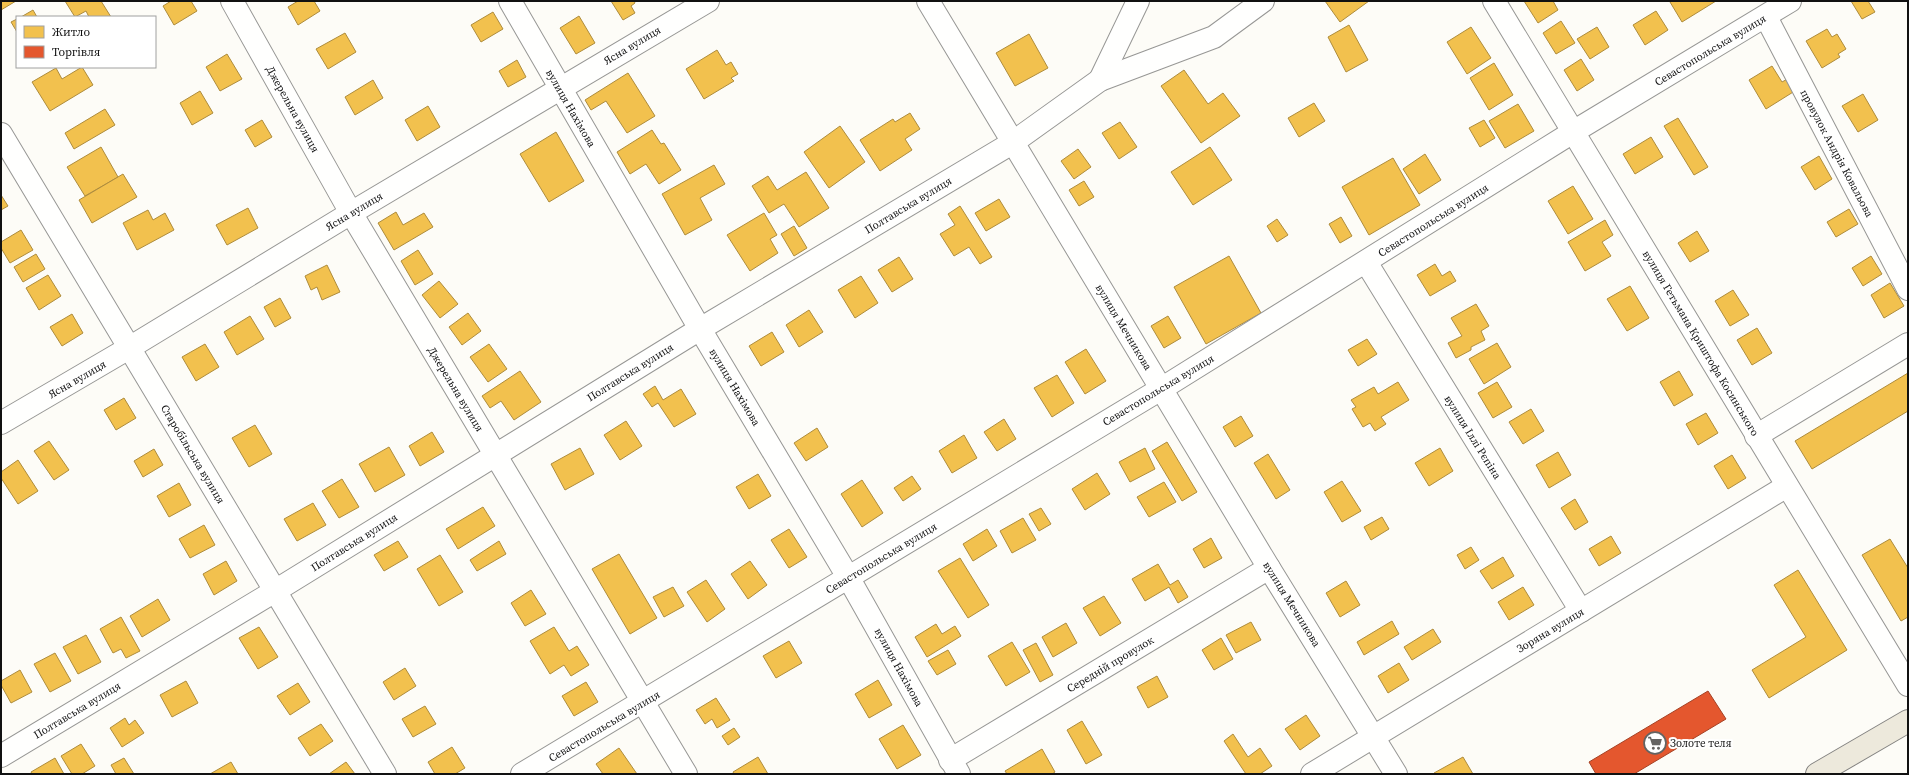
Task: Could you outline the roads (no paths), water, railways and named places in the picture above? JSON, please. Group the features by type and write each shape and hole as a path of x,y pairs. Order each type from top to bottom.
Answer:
{"main road":[{"path":"1817,774 1908,721"}],"street":[{"name":"Джерельна вулиця","path":"232,1 351,213 686,774"},
{"name":"вулиця Нахімова","path":"510,1 559,89 848,577 955,767"},
{"name":"Ясна вулиця","path":"1,423 129,348 351,213 708,1"},
{"name":"вулиця Мечникова","path":"928,1 1012,143 1269,568 1396,774"},
{"path":"1100,80 1138,1"},
{"name":"Полтавська вулиця","path":"1,756 275,591 700,329 1012,143 1100,80 1214,37 1263,1"},
{"name":"вулиця Гетьмана Криштофа Косинського","path":"1494,1 1908,685"},
{"name":"Севастопольська вулиця","path":"522,774 643,703 1161,388 1573,132 1766,17 1790,1"},
{"name":"провулок Андрія Ковальова","path":"1766,17 1908,289"},
{"name":"Старобільська вулиця","path":"1,134 386,774"},
{"name":"вулиця Іллі Рєпіна","path":"1366,262 1581,611"},
{"path":"1756,436 1908,344"},
{"name":"Зоряна вулиця","path":"1312,774 1787,486"},
{"name":"Середній провулок","path":"955,767 1269,568"}],"place":[{"name":"Золоте теля","path":"1655,743"}]}
